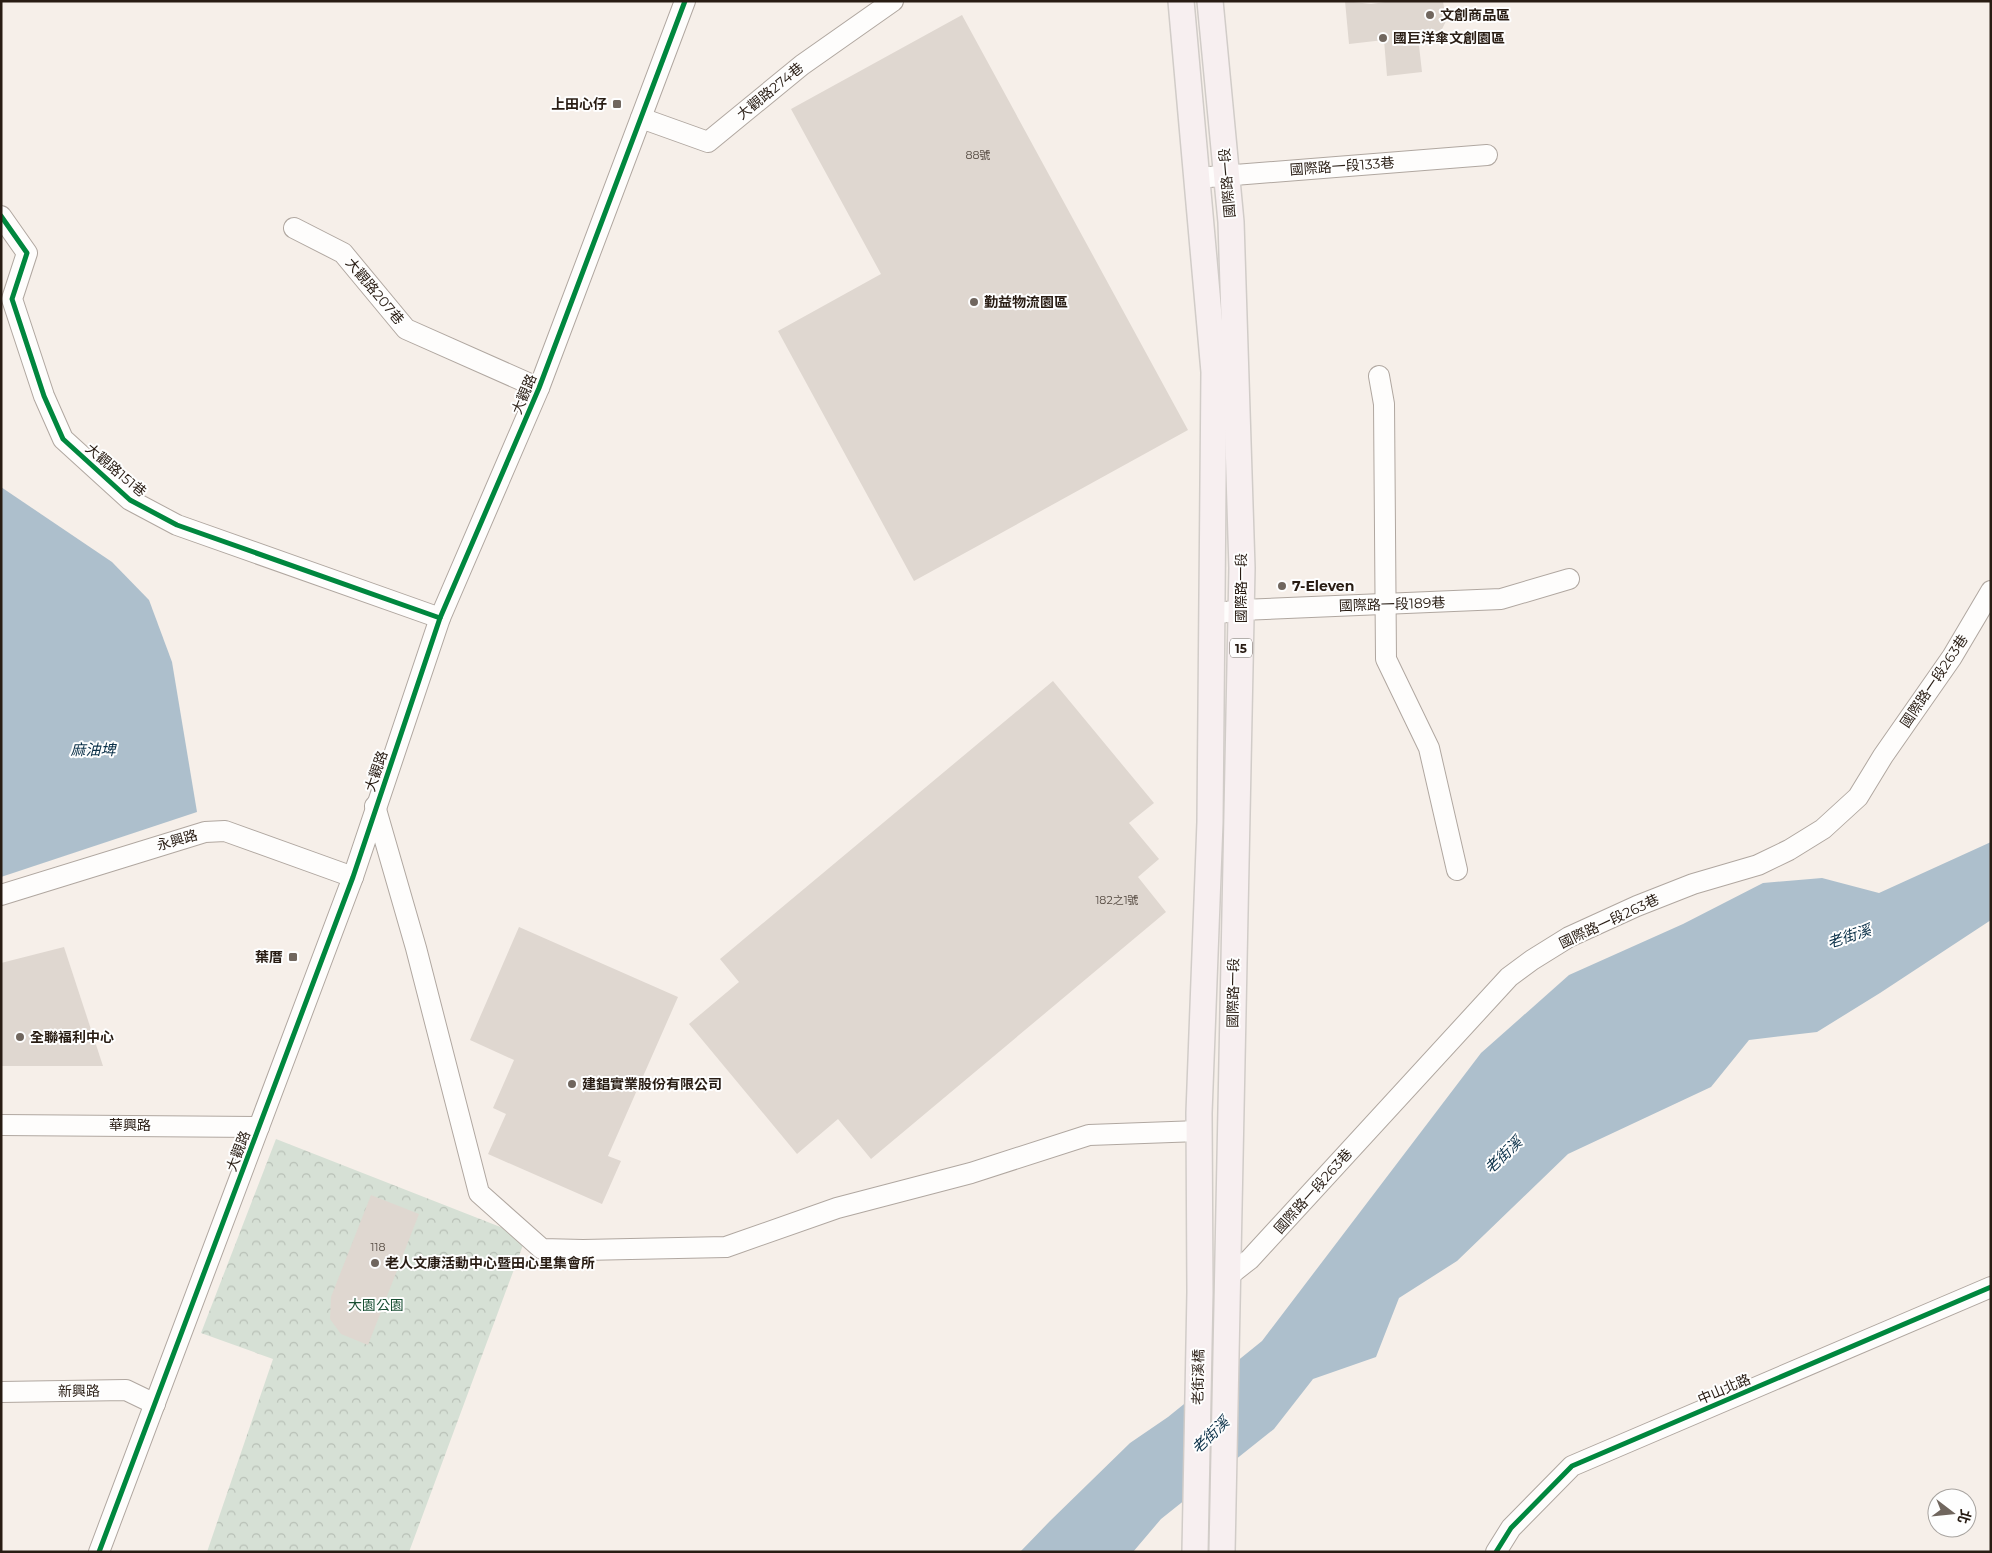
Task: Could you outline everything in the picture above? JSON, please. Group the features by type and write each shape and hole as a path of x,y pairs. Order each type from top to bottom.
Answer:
{"main road":[{"name":"國際路一段","path":"1181,1 1214,372 1210,822 1199,1130 1200,1292"},
{"name":"國際路一段","path":"1210,1 1231,222 1242,568 1226,1286"},
{"name":"老街溪橋","path":"1222,1552 1226,1286"},
{"name":"老街溪橋","path":"1195,1552 1200,1292"}],"street":[{"name":"大觀路","path":"98,1552 353,877 440,618 540,388 685,1"},
{"name":"大觀路274巷","path":"641,118 708,142 802,65 893,1"},
{"name":"國際路一段133巷","path":"1197,178 1488,155"},
{"name":"大觀路151巷","path":"1,216 27,253 12,299 44,396 63,439 78,453 130,500 176,525 440,618"},
{"name":"大觀路207巷","path":"294,228 343,253 406,330 540,388"},
{"path":"1379,376 1384,404 1386,659 1429,748 1457,870"},
{"name":"國際路一段189巷","path":"1212,614 1242,610 1501,599 1569,579"},
{"name":"國際路一段263巷","path":"1226,1286 1509,977 1569,937 1637,906 1693,884 1758,865 1789,850 1823,829 1858,797 1883,756 1952,657 1991,591"},
{"path":"376,806 416,948 479,1194 542,1249 726,1247 837,1208 971,1173 1089,1135 1199,1130"},
{"name":"永興路","path":"1,895 205,832 225,831 353,877"},
{"name":"華興路","path":"1,1125 259,1127"},
{"name":"中山北路","path":"1496,1552 1512,1528 1572,1466 1991,1287"},
{"name":"新興路","path":"1,1392 126,1390 155,1404"}],"green space":[{"name":"大園公園","path":"276,1139 526,1237 409,1552 207,1552 273,1359 201,1333"}],"water":[{"name":"麻油埤","path":"1,487 112,562 149,600 172,662 197,812 1,877"},
{"name":"老街溪","path":"1991,842 1991,920 1817,1032 1749,1040 1711,1087 1568,1154 1457,1261 1399,1298 1376,1357 1313,1379 1274,1429 1161,1519 1133,1552 1020,1552 1130,1443 1168,1417 1262,1341 1481,1053 1569,975 1683,924 1763,883 1822,878 1879,893"}],"building":[{"name":"國巨洋傘文創園區","path":"1345,1 1371,4 1392,1 1443,1 1446,21 1439,35 1418,37 1422,72 1387,76 1384,40 1349,44"},
{"name":"勤益物流園區","path":"962,15 1188,430 914,581 778,331 881,274 791,109"},
{"path":"1053,681 1154,803 1129,823 1159,859 1138,877 1166,912 871,1159 838,1119 797,1154 689,1024 739,982 720,959"},
{"name":"建錩實業股份有限公司","path":"519,927 678,997 608,1156 621,1161 602,1204 488,1154 506,1114 493,1108 514,1060 470,1040"},
{"path":"64,947 103,1066 1,1066 1,963"},
{"path":"371,1195 419,1214 368,1345 341,1334 330,1319 331,1297"}],"cycle path":[{"path":"99,1552 353,877 440,618 539,388 685,1"},
{"path":"1,216 27,253 12,299 44,396 63,439 130,500 177,525 440,618"},
{"path":"1496,1552 1511,1528 1572,1466 1991,1287"}],"place":[{"name":"文創商品區","path":"1430,15"},
{"name":"國巨洋傘文創園區","path":"1383,38"},
{"name":"上田心仔","path":"617,104"},
{"name":"勤益物流園區","path":"974,302"},
{"name":"7-Eleven","path":"1282,586"},
{"name":"葉厝","path":"293,957"},
{"name":"全聯福利中心","path":"20,1037"},
{"name":"建錩實業股份有限公司","path":"572,1084"},
{"name":"老人文康活動中心暨田心里集會所","path":"375,1263"}]}
